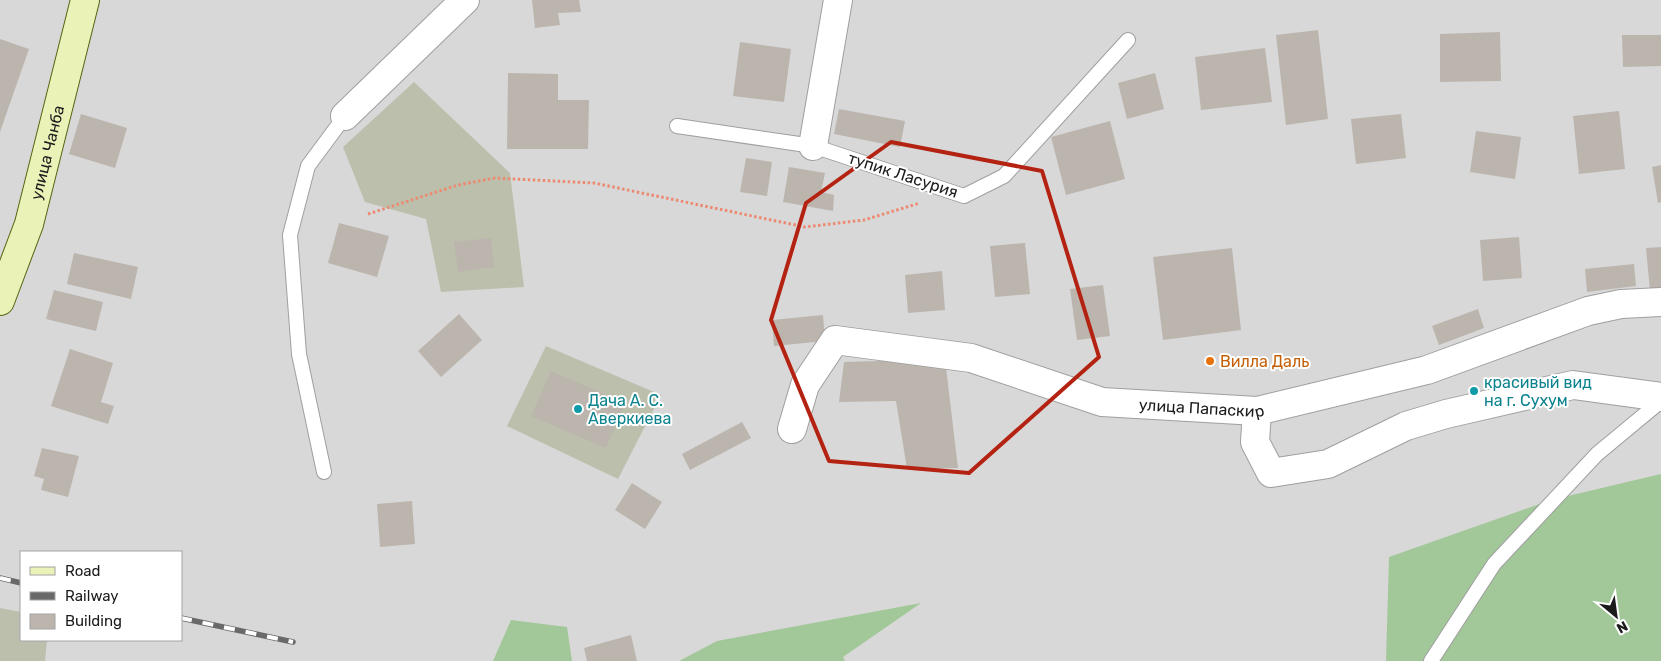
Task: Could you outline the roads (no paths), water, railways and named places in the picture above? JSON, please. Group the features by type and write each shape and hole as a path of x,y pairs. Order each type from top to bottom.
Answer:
{"street":[{"name":"улица Чанба","path":"0,301 29,224 85,0"},
{"path":"345,116 465,0"},
{"path":"812,146 838,0"},
{"name":"улица Папаскир","path":"792,429 805,385 835,340 970,358 1102,402 1257,411 1427,370 1588,311 1620,304 1661,302"},
{"path":"1257,411 1255,442 1271,473 1328,464 1406,426 1446,414 1573,385 1661,397"}],"lane":[{"name":"тупик Ласурия","path":"677,126 812,146 964,196 1004,176 1128,40"},
{"path":"324,472 299,354 290,235 308,166 345,116"},
{"path":"1431,661 1494,564 1598,454 1661,401"}],"railway":[{"path":"0,578 20,583"},
{"path":"182,618 293,642"}],"place":[{"name":"Вилла Даль","path":"1210,361"},
{"name":"красивый вид на г. Сухум","path":"1474,391"},
{"name":"Дача А. С. Аверкиева","path":"578,409"}]}
